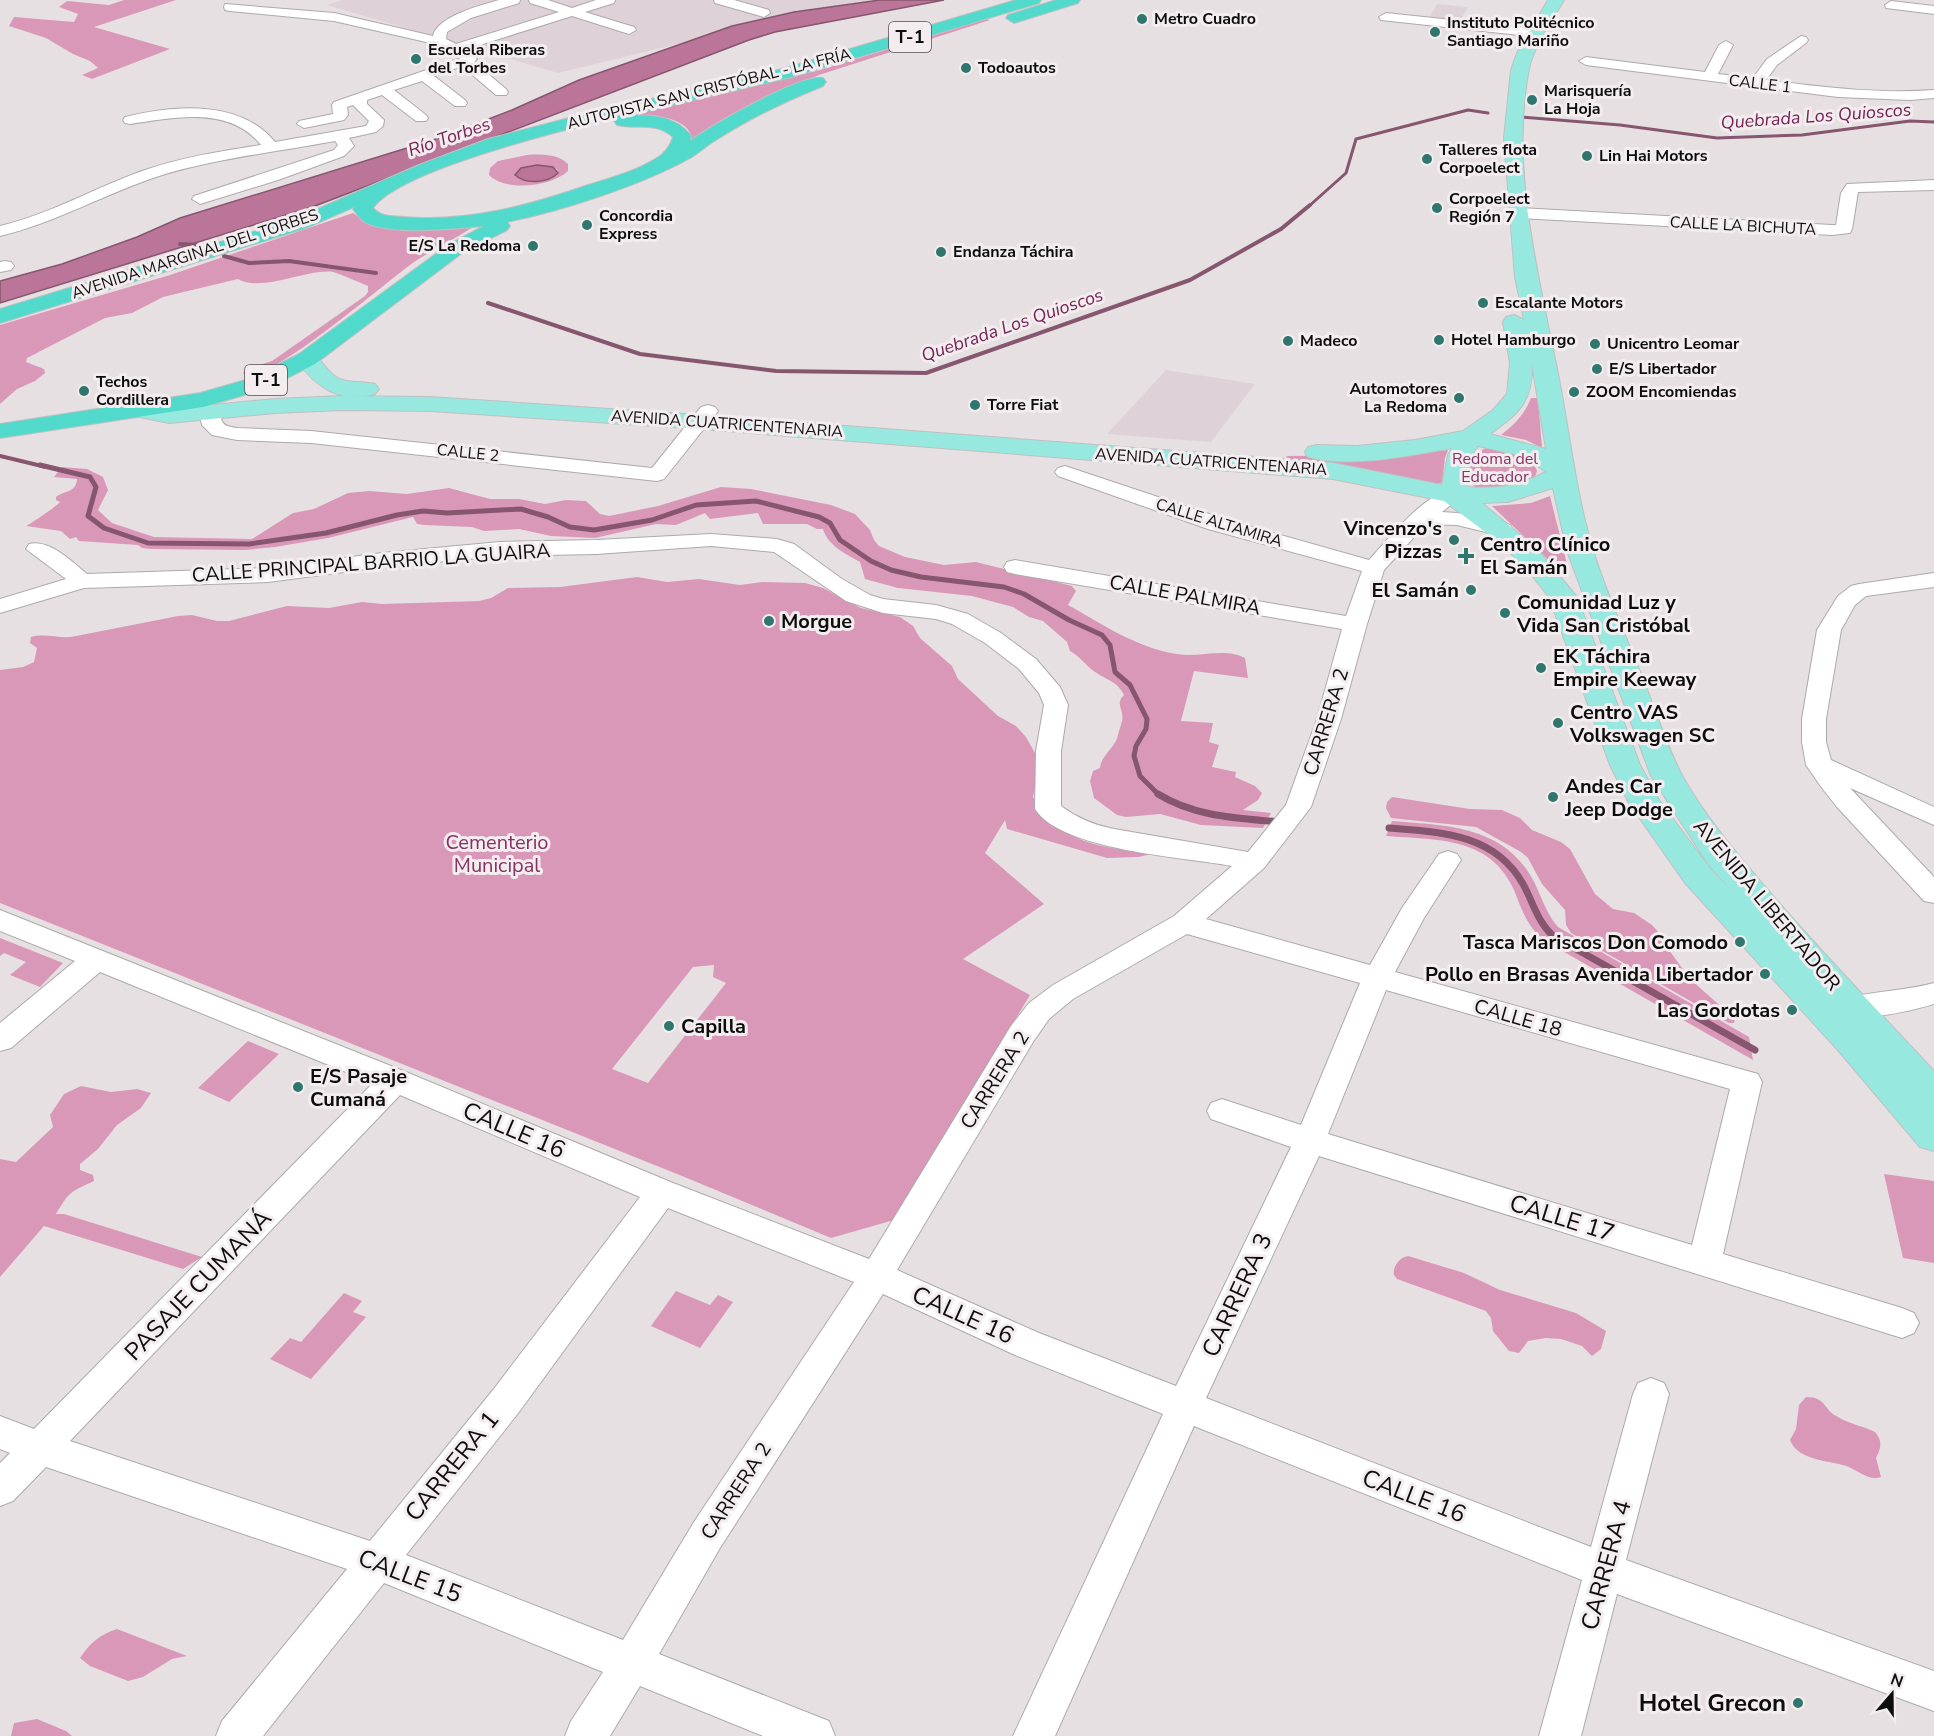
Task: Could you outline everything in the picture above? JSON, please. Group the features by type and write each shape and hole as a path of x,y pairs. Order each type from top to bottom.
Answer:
{"highway":[{"name":"AUTOPISTA SAN CRISTÓBAL - LA FRÍA","path":"388,187 465,153 547,129 786,74 1033,0"},
{"name":"AUTOPISTA SAN CRISTÓBAL - LA FRÍA","path":"666,161 683,154 709,136 770,102 836,74 1072,0"},
{"path":"547,129 632,121 671,126 679,132 682,140 666,161"},
{"name":"T-1","path":"138,410 203,400 256,384 307,358 455,249 531,211 613,183 666,161"},
{"path":"388,187 363,206 364,212 370,217 406,224 460,224 531,211"},
{"name":"AVENIDA MARGINAL DEL TORBES","path":"0,316 278,231 388,187"},
{"name":"AVENIDA CUATRICENTENARIA","path":"0,431 138,410"}],"main road":[{"name":"AVENIDA LIBERTADOR","path":"1539,0 1520,70 1514,155 1526,277 1547,379 1562,474 1580,551 1667,776 1691,815 1720,856 1934,1095"},
{"name":"AVENIDA LIBERTADOR","path":"1500,91 1504,69 1529,32 1556,0"},
{"path":"1471,437 1531,451 1551,462 1562,474 1540,487 1513,494 1453,495 1460,455 1471,437 1501,415 1518,395 1521,381 1521,363 1504,254"},
{"name":"AVENIDA CUATRICENTENARIA","path":"307,358 323,381 353,388 526,397 704,416 1334,471 1453,495"},
{"name":"AVENIDA CUATRICENTENARIA","path":"138,410 170,416 331,404 430,404 704,416 1323,453 1357,453 1415,447 1471,437"},
{"name":"AVENIDA LIBERTADOR","path":"1453,495 1502,530 1551,579 1563,597 1625,765 1645,803 1697,875 1819,1005 1934,1136"}],"street":[{"path":"439,41 441,30 450,23 477,11 514,0"},
{"path":"536,0 629,30"},
{"path":"454,49 609,0"},
{"path":"720,0 764,13"},
{"path":"1891,5 1934,10"},
{"path":"230,7 317,14 439,41 470,59 339,105 341,115 339,117 258,132"},
{"path":"1386,17 1529,32"},
{"path":"1756,84 1772,62 1801,40"},
{"path":"1709,77 1726,45"},
{"name":"CALLE 1","path":"1586,61 1756,84 1874,95 1934,94"},
{"path":"465,62 501,92"},
{"path":"422,74 460,103"},
{"path":"382,88 421,118"},
{"path":"0,231 28,225 93,197 171,168 340,136 376,126 377,120 360,105 359,98"},
{"path":"130,120 207,112 252,127 272,148"},
{"path":"200,199 339,153 346,146 340,136"},
{"name":"CALLE LA BICHUTA","path":"1519,213 1832,230 1844,229 1849,193 1853,188 1934,184"},
{"name":"CALLE 2","path":"209,412 212,425 219,431 237,434 311,437 657,475 704,416"},
{"name":"CALLE ALTAMIRA","path":"1065,472 1216,524 1374,568"},
{"name":"CARRERA 2","path":"586,1736 632,1663 706,1535 876,1276 1022,1034 1039,1011 1063,992 1184,923 1261,853 1298,807 1329,719 1354,624 1374,568 1420,517 1453,495"},
{"path":"1420,517 1457,519 1502,530"},
{"name":"CALLE PRINCIPAL BARRIO LA GUAIRA","path":"0,606 82,582 268,575 444,554 535,547 597,547 711,540 777,546 786,549 860,599 885,607 937,612 959,618 994,637 1029,667 1052,695 1056,705 1050,742 1047,794 1048,809 1058,817 1084,831 1103,836 1216,854 1261,853"},
{"path":"37,549 63,565 82,582"},
{"name":"CALLE PALMIRA","path":"1015,567 1354,624"},
{"path":"1934,580 1859,591 1846,601 1829,630 1814,720 1814,742 1819,765 1846,801 1934,894"},
{"path":"1819,765 1934,817"},
{"name":"CARRERA 3","path":"1034,1736 1185,1405 1310,1141 1377,978 1412,915 1449,860"},
{"name":"CALLE 16","path":"0,920 395,1080 662,1192 876,1276 1027,1344 1605,1571 1934,1691"},
{"name":"CALLE 18","path":"1184,923 1748,1082 1705,1262"},
{"path":"0,1040 96,959"},
{"path":"1854,1007 1915,999 1934,993"},
{"name":"PASAJE CUMANÁ","path":"0,1489 395,1080"},
{"name":"CALLE 17","path":"1222,1111 1310,1141 1902,1323"},
{"name":"CARRERA 1","path":"237,1736 375,1561 506,1401 662,1192"},
{"name":"CARRERA 4","path":"1560,1736 1652,1394"},
{"name":"CALLE 15","path":"0,1432 40,1448 375,1561 814,1736"}],"shaded area":[{"path":"343,0 882,0 782,19 558,73 327,5"},
{"name":"Instituto Politécnico Santiago Mariño","path":"1437,4 1468,7 1460,21 1430,17"},
{"path":"1166,370 1255,384 1211,442 1107,434"}],"green space":[{"path":"124,0 176,0 94,27 170,49 92,79 82,75 98,68 90,61 46,38 9,26 14,17 74,22 78,14 59,7 67,1 109,5"},
{"path":"986,19 990,20 819,75 772,95 691,141 690,132 676,121 654,116 624,115 820,70"},
{"path":"527,155 549,155 568,164 568,171 551,181 540,184 506,184 489,175 490,168 498,161","holes":["537,165 557,169 558,172 553,176 543,180 531,181 515,176 522,168"]},
{"path":"353,213 381,227 396,229 427,230 473,227 417,260 306,346 261,372 246,376 243,373 246,369 272,361 365,296 368,286 333,272 323,272 260,283 248,283 238,279 163,297 132,313 105,318 27,358 26,362 44,369 45,373 35,381 17,389 0,404 0,325 170,275"},
{"path":"1531,398 1538,398 1542,448 1526,440 1501,435 1519,419"},
{"name":"Redoma del Educador","path":"1487,447 1523,454 1537,471 1534,479 1503,489 1489,490 1475,487 1469,477 1472,463"},
{"path":"1448,450 1442,483 1435,484 1351,466 1286,459 1287,456 1404,455"},
{"path":"62,467 87,469 103,477 108,490 98,510 112,523 154,537 252,539 293,513 314,509 348,493 369,491 407,494 449,488 490,499 519,499 545,504 566,500 586,501 600,514 609,516 658,506 721,487 751,489 831,505 855,514 870,530 879,546 905,557 944,565 976,562 1072,586 1076,591 1068,605 1134,641 1177,654 1229,653 1245,658 1248,678 1194,671 1181,721 1213,723 1209,742 1219,745 1212,767 1236,772 1235,777 1255,786 1262,793 1258,800 1243,810 1271,813 1263,828 1201,825 1160,814 1126,817 1117,815 1094,798 1090,781 1093,771 1100,768 1103,759 1117,739 1123,717 1120,701 1124,695 1118,686 1091,669 1070,651 1067,642 1043,621 1029,617 1013,607 972,596 898,588 865,579 860,562 833,545 823,529 807,524 763,524 758,513 710,519 705,513 676,525 656,524 595,538 551,536 519,529 484,531 472,527 424,525 417,524 413,517 328,538 275,547 245,550 151,549 138,545 79,541 76,537 70,539 61,531 26,526 58,504 60,502 56,500 56,497 75,487 77,479 54,477"},
{"path":"1550,496 1569,572 1560,571 1492,506 1531,503"},
{"name":"Cementerio Municipal","path":"637,577 667,582 699,579 740,585 762,582 805,583 823,588 861,608 900,617 913,626 920,638 952,666 958,679 998,716 1016,726 1026,737 1036,755 1039,768 1033,797 1043,813 1056,825 1085,841 1119,849 1155,853 1139,857 1107,858 1007,829 1005,820 985,853 1044,904 963,959 1030,995 894,1220 831,1238 0,903 0,670 23,667 34,662 37,648 30,643 31,637 41,635 71,637 178,616 192,615 217,621 229,621 287,606 329,608 362,602 382,604 479,601 491,598 508,588 560,587","holes":["714,965 713,977 726,983 648,1083 612,1069 693,967"]},
{"path":"1392,797 1470,809 1502,810 1520,818 1532,830 1561,842 1570,849 1595,894 1613,909 1634,913 1652,925 1662,936 1690,979 1735,1019 1734,1023 1729,1023 1571,933 1566,925 1565,910 1542,884 1528,858 1521,852 1476,827 1391,818 1386,808 1387,802"},
{"path":"1392,821 1448,826 1484,836 1500,844 1527,870 1558,927 1749,1037 1753,1060 1545,941 1529,924 1504,872 1491,859 1460,844 1386,836"},
{"path":"0,938 63,963 40,987 10,975 26,962 4,953 0,956"},
{"path":"248,1041 279,1054 229,1102 198,1088"},
{"path":"81,1086 111,1092 137,1089 151,1093 141,1108 117,1125 98,1149 80,1164 80,1170 93,1175 94,1181 72,1193 56,1214 64,1214 202,1257 183,1269 44,1226 0,1277 0,1159 16,1162 53,1127 50,1115 64,1094"},
{"path":"1884,1174 1934,1181 1934,1263 1903,1258"},
{"path":"1408,1256 1464,1273 1500,1290 1576,1313 1606,1331 1601,1349 1592,1356 1582,1346 1561,1339 1546,1338 1528,1341 1519,1353 1509,1351 1493,1331 1491,1318 1486,1311 1397,1279 1394,1275 1395,1266 1402,1258"},
{"path":"676,1291 710,1305 718,1295 733,1302 700,1348 651,1326"},
{"path":"344,1293 362,1301 353,1312 366,1317 311,1379 270,1359 290,1338 301,1342"},
{"path":"1806,1397 1818,1399 1833,1414 1878,1435 1880,1448 1876,1458 1881,1477 1869,1477 1849,1467 1816,1459 1800,1453 1794,1447 1790,1440 1796,1429 1799,1405"},
{"path":"117,1629 187,1656 172,1659 143,1677 128,1681 90,1666 80,1658 96,1640"},
{"path":"37,1719 66,1731 72,1736 11,1736 14,1723"}],"water":[{"name":"Río Torbes","path":"880,0 944,0 775,32 749,40 315,206 0,303 0,281 62,264 137,237 180,218 436,139 512,110 579,80 732,26 794,12"},
{"path":"537,165 553,167 558,173 543,181 525,180 515,175 521,168"}],"waterway":[{"name":"Quebrada Los Quioscos","path":"1308,207 1346,173 1356,139 1468,110 1488,113"},
{"name":"Quebrada Los Quioscos","path":"1521,117 1620,125 1717,138 1802,135 1910,121 1934,122"},
{"name":"Quebrada Los Quioscos","path":"488,303 640,354 776,371 926,373 1190,280 1281,229 1310,205"},
{"name":"Quebrada Los Quioscos","path":"180,244 198,245"},
{"name":"Quebrada Los Quioscos","path":"224,256 249,263 289,261 376,273"},
{"path":"0,456 46,467"},
{"path":"40,465 90,477 96,487 88,516 104,528 148,543 249,544 326,533 397,515 423,511 447,513 521,509 548,517 570,527 594,530 652,520 696,505 756,501 819,517 830,523 840,540 871,561 891,570 921,577 1004,587 1024,594 1069,620 1102,635 1110,645 1115,672 1130,685 1147,719 1146,729 1136,746 1134,756 1140,776 1158,794"},
{"path":"1158,794 1172,802 1202,812 1280,822"},
{"path":"1389,828 1447,834 1482,845 1511,867 1523,884 1539,918 1553,936 1755,1050"}],"place":[{"name":"Metro Cuadro","path":"1142,19"},
{"name":"Instituto Politécnico Santiago Mariño","path":"1435,32"},
{"name":"Escuela Riberas del Torbes","path":"416,59"},
{"name":"Todoautos","path":"966,68"},
{"name":"Marisquería La Hoja","path":"1532,100"},
{"name":"Lin Hai Motors","path":"1587,156"},
{"name":"Talleres flota Corpoelect","path":"1427,159"},
{"name":"Corpoelect Región 7","path":"1437,208"},
{"name":"Concordia Express","path":"587,225"},
{"name":"E/S La Redoma","path":"533,246"},
{"name":"Endanza Táchira","path":"941,252"},
{"name":"Escalante Motors","path":"1483,303"},
{"name":"Hotel Hamburgo","path":"1439,340"},
{"name":"Madeco","path":"1288,341"},
{"name":"Unicentro Leomar","path":"1595,344"},
{"name":"E/S Libertador","path":"1597,369"},
{"name":"Techos Cordillera","path":"84,391"},
{"name":"ZOOM Encomiendas","path":"1574,392"},
{"name":"Automotores La Redoma","path":"1459,398"},
{"name":"Torre Fiat","path":"975,405"},
{"name":"Vincenzo's Pizzas","path":"1454,540"},
{"name":"Centro Clínico El Samán","path":"1466,556"},
{"name":"El Samán","path":"1471,590"},
{"name":"Comunidad Luz y Vida San Cristóbal","path":"1505,613"},
{"name":"Morgue","path":"769,621"},
{"name":"EK Táchira Empire Keeway","path":"1541,668"},
{"name":"Centro VAS Volkswagen SC","path":"1558,723"},
{"name":"Andes Car Jeep Dodge","path":"1553,797"},
{"name":"Tasca Mariscos Don Comodo","path":"1740,942"},
{"name":"Pollo en Brasas Avenida Libertador","path":"1765,974"},
{"name":"Las Gordotas","path":"1792,1010"},
{"name":"Capilla","path":"669,1026"},
{"name":"E/S Pasaje Cumaná","path":"298,1087"},
{"name":"Hotel Grecon","path":"1798,1703"}]}
